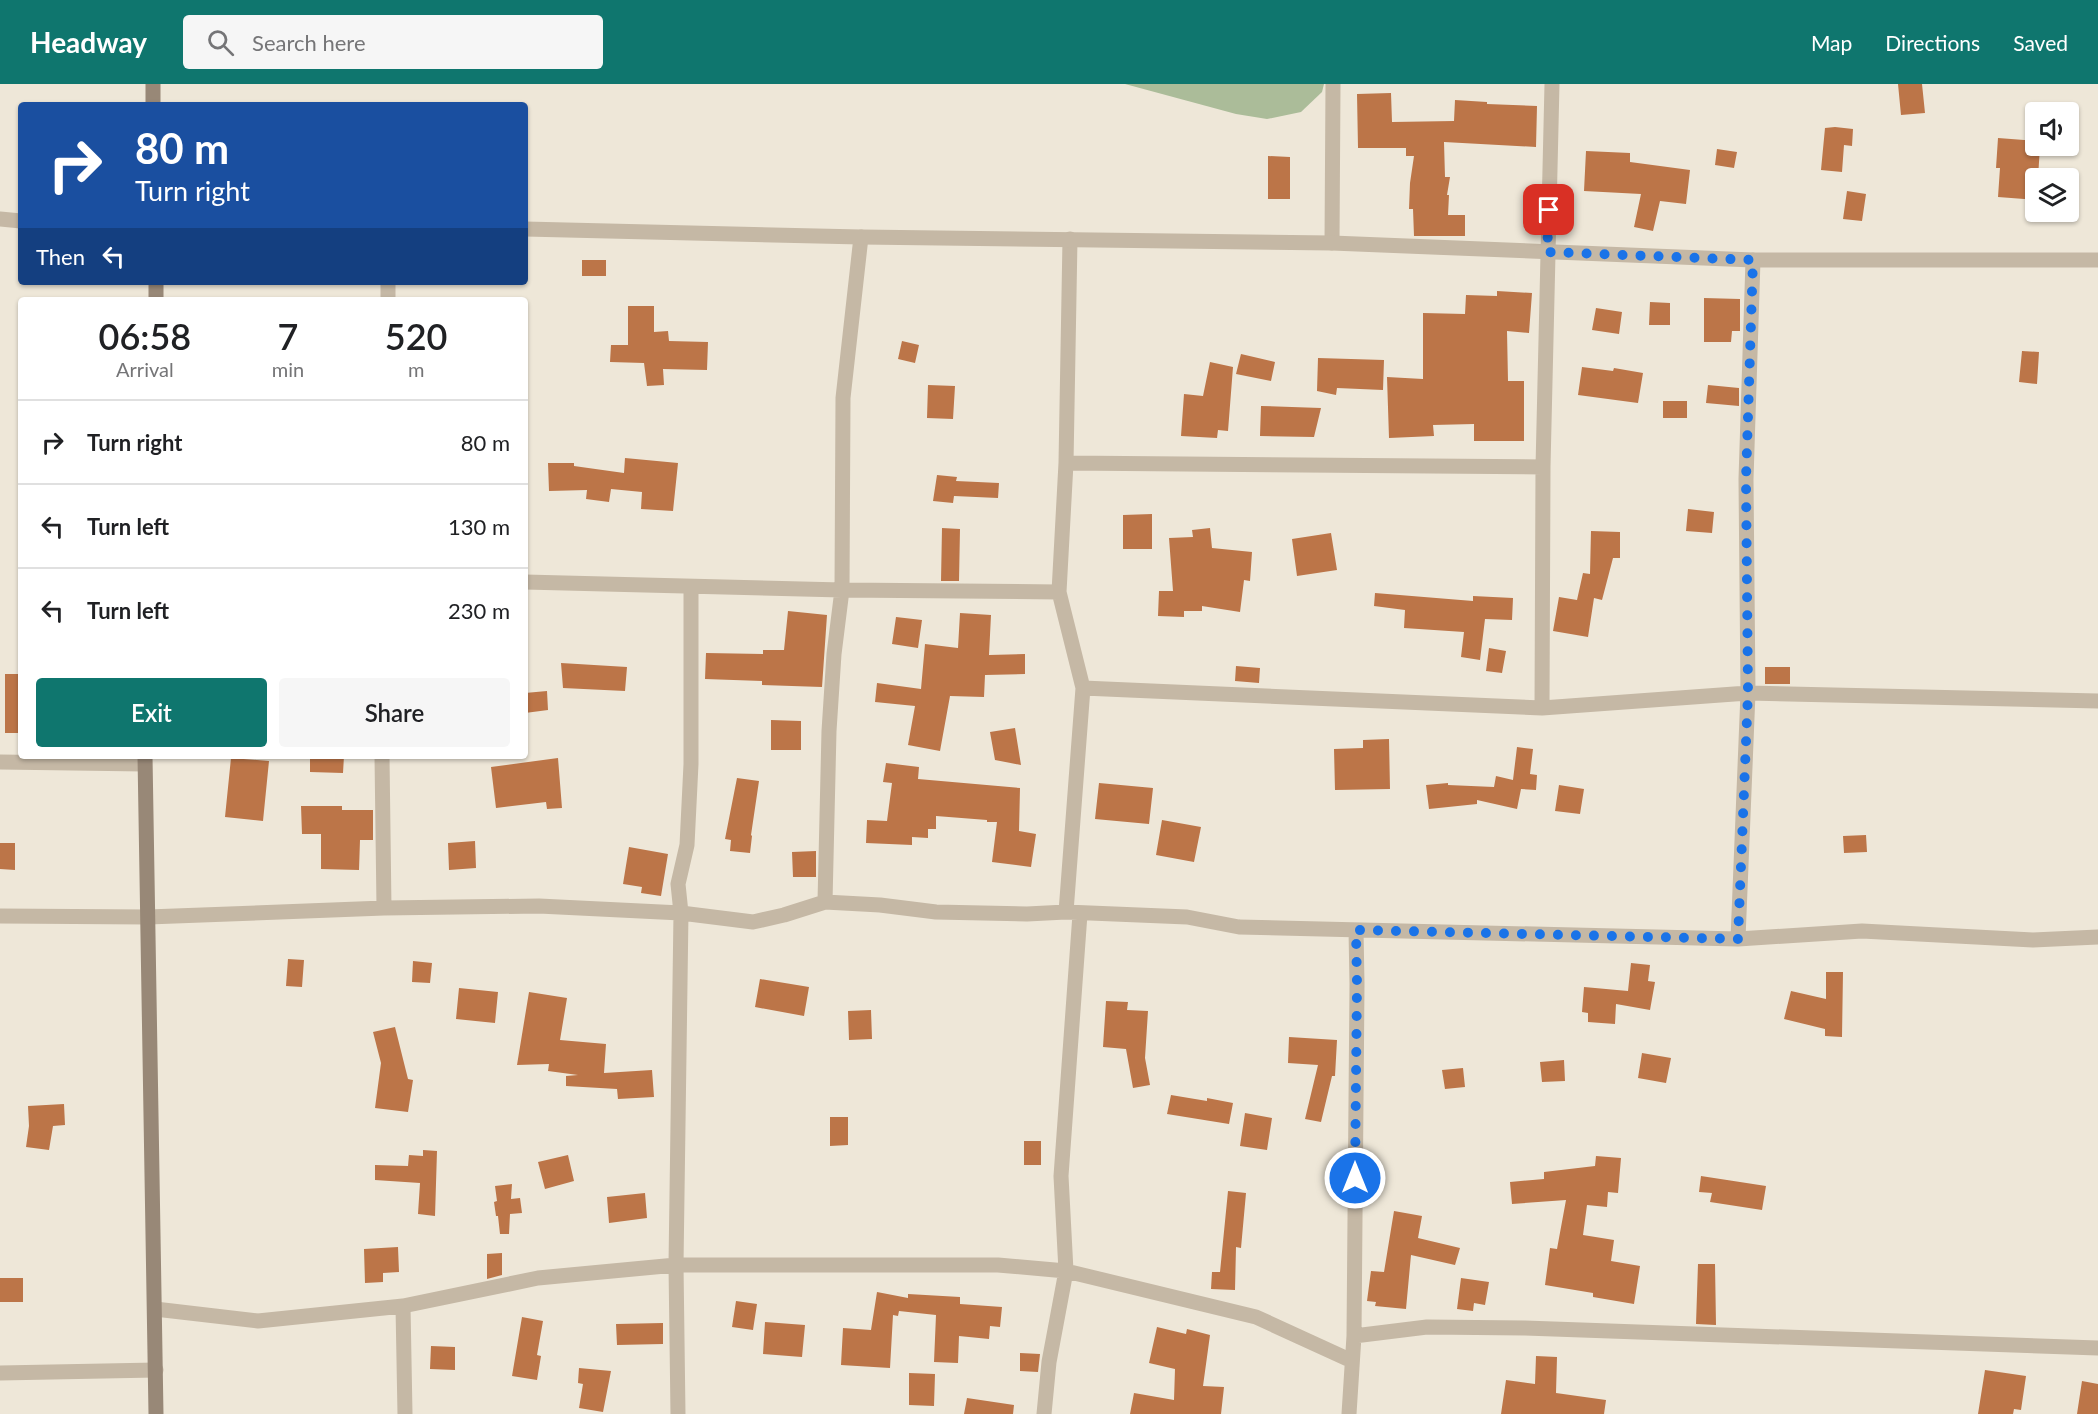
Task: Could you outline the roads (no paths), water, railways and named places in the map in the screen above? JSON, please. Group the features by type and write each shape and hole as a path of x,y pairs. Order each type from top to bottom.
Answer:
{"main road":[{"path":"153,84 153,102"},
{"path":"145,760 156,1414"}],"street":[{"path":"1332,243 1333,84"},
{"path":"1542,708 1543,467 1552,84"},
{"path":"0,219 18,220"},
{"path":"528,229 861,237 1332,243 1753,260 2098,260"},
{"path":"825,902 829,731 834,654 842,590 843,398 861,237"},
{"path":"1044,1414 1049,1362 1066,1271 1061,1176 1083,688 1059,592 1065,463 1070,239"},
{"path":"1738,939 1748,693 1746,479 1753,260"},
{"path":"1065,463 1543,467"},
{"path":"528,582 842,590 1059,592"},
{"path":"678,1414 676,1265 681,913 678,884 687,845 691,764 691,587"},
{"path":"1083,688 1542,708 1748,693 2098,700"},
{"path":"382,759 384,908"},
{"path":"0,762 145,760"},
{"path":"0,916 148,917 384,908 539,906 681,913 753,922 825,902 880,905 936,912 1187,917 1239,927 1738,939 1862,932 2033,940 2098,937"},
{"path":"1349,1414 1354,1336 1356,930"},
{"path":"154,1309 258,1321 403,1306 538,1278 676,1265 998,1266 1066,1271 1256,1317 1352,1361"},
{"path":"403,1306 405,1414"},
{"path":"1354,1336 1427,1327 1525,1328 2098,1348"},
{"path":"0,1373 156,1370"}]}
